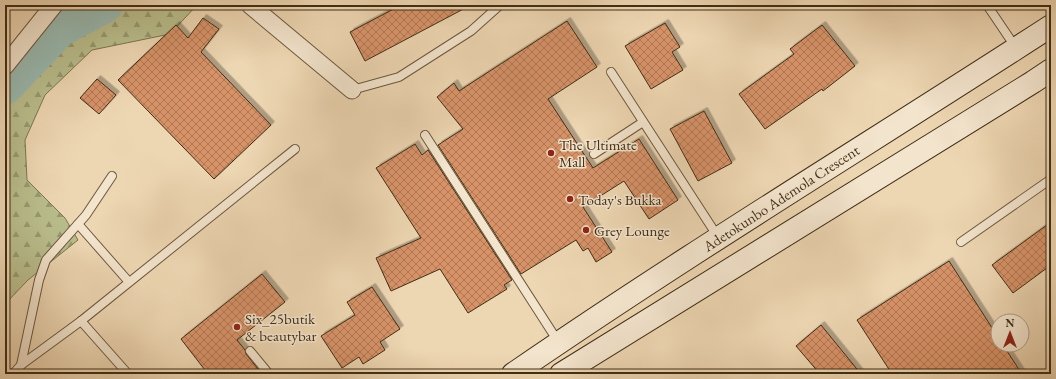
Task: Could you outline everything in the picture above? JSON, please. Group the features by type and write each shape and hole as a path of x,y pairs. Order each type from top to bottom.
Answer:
{"main road":[{"name":"Adetokunbo Ademola Crescent","path":"513,374 719,238 1051,26"},
{"path":"561,374 1020,91 1051,70"}],"street":[{"path":"5,66 54,5"},
{"path":"250,5 352,90"}],"lane":[{"path":"352,90 399,77 472,31 500,5"},
{"path":"987,5 1016,49"},
{"path":"611,72 719,238"},
{"path":"594,154 643,122"},
{"path":"425,135 559,343"},
{"path":"12,374 21,365 82,321 295,149"},
{"path":"21,365 39,280 46,260 86,215 112,176"},
{"path":"961,242 1051,179"},
{"path":"78,224 129,282"},
{"path":"82,321 128,374"},
{"path":"250,351 269,374"}],"green space":[{"path":"61,5 197,5 170,34 92,50 45,95 25,140 27,180 65,218 78,240 28,280 5,304 5,59"}],"building":[{"path":"401,5 471,5 365,61 350,32"},
{"path":"203,18 219,29 201,52 271,125 214,179 118,80 176,25 188,38"},
{"path":"567,21 597,67 548,99 593,168 639,139 678,200 649,219 624,181 583,207 612,252 596,262 588,248 583,251 576,240 521,274 438,145 463,129 437,97 454,83 459,91"},
{"path":"665,23 680,47 672,52 683,70 651,89 625,46"},
{"path":"822,25 855,66 823,91 822,89 765,129 739,94 794,54 790,49"},
{"path":"97,79 116,95 99,114 80,98"},
{"path":"704,111 732,163 698,181 670,129"},
{"path":"415,144 422,155 428,150 512,280 504,285 507,289 468,313 440,269 391,291 376,258 421,238 376,168"},
{"path":"1051,222 1051,265 1013,293 992,265"},
{"path":"949,261 990,325 990,353 1008,353 1022,374 892,374 857,320"},
{"path":"262,274 285,302 237,340 262,374 208,374 181,339"},
{"path":"372,287 400,329 380,342 385,350 363,364 359,357 342,368 321,336 355,315 347,302"},
{"path":"821,325 861,374 820,374 796,346"}],"waterway":[{"path":"5,86 59,29 104,5"}],"place":[{"name":"The Ultimate Mall","path":"551,153"},
{"name":"Today's Bukka","path":"570,199"},
{"name":"Grey Lounge","path":"586,230"},
{"name":"Six_25butik & beautybar","path":"237,327"}]}
